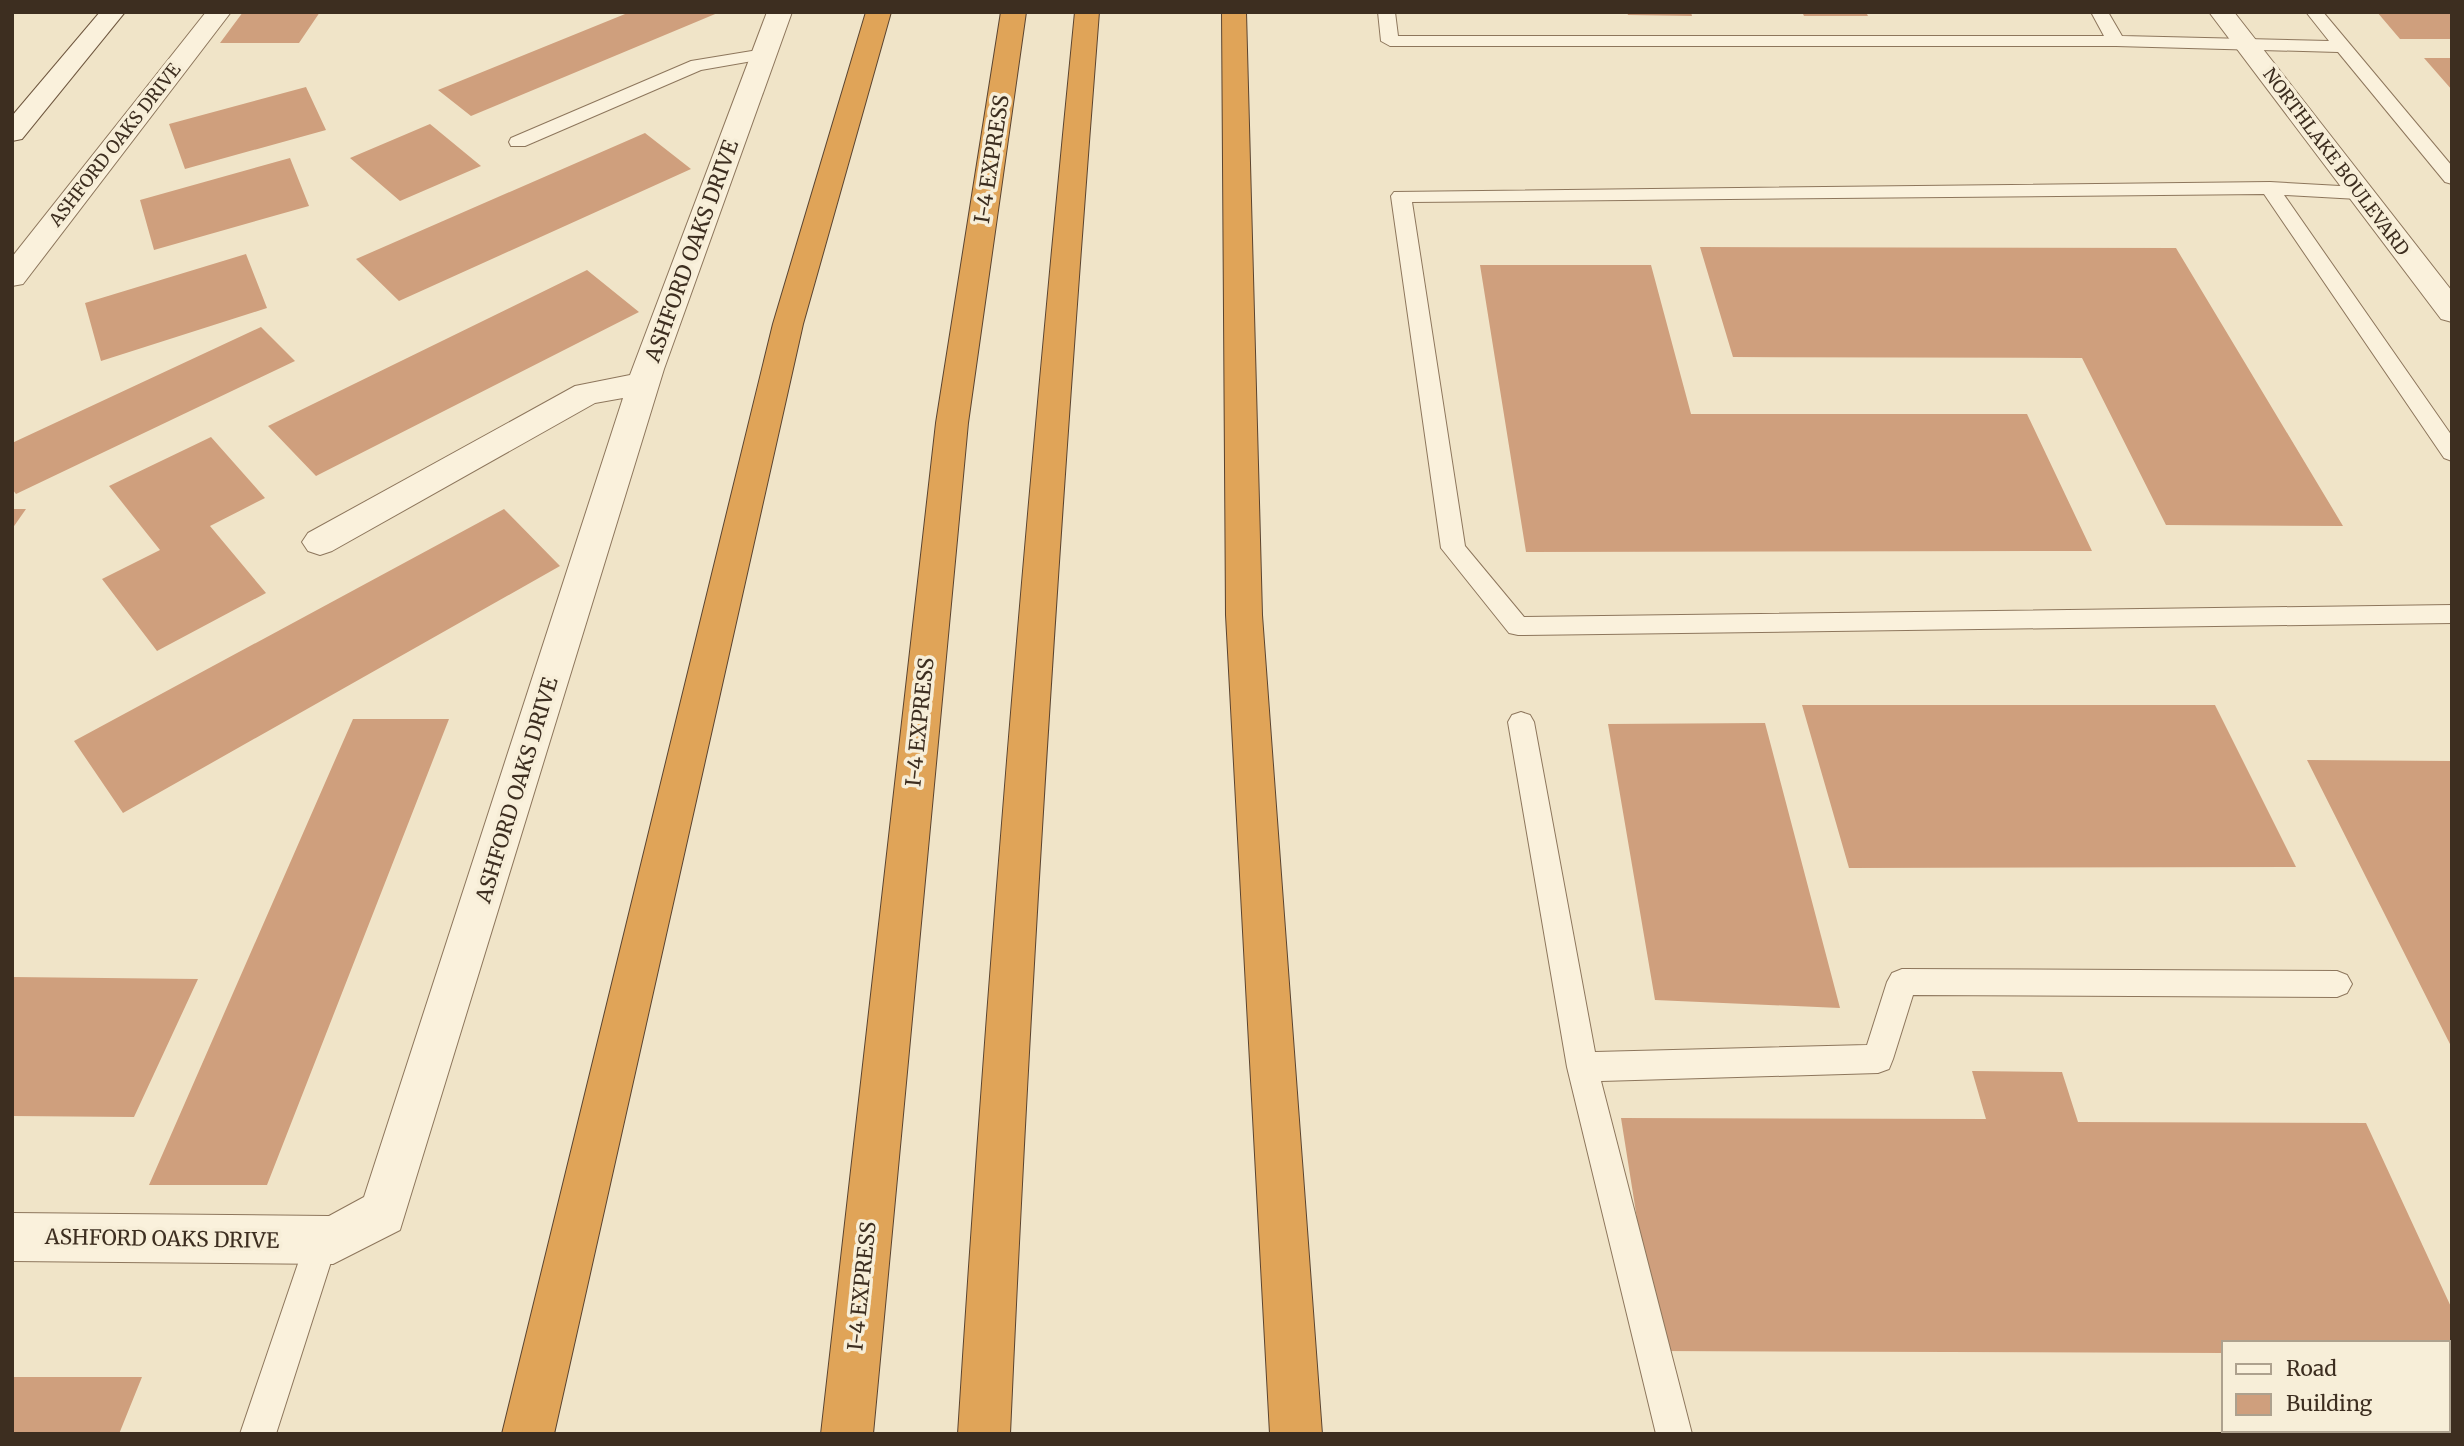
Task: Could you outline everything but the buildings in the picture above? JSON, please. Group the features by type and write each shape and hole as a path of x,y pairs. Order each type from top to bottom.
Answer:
{"highway":[{"path":"528,1434 788,324 879,12"},
{"name":"I-4 EXPRESS","path":"847,1434 880,1095 952,423 1014,12"},
{"path":"984,1434 1000,1134 1047,464 1087,12"},
{"path":"1234,12 1244,615 1296,1434"}],"street":[{"path":"12,133 113,12"},
{"name":"ASHFORD OAKS DRIVE","path":"12,277 219,12"},
{"name":"ASHFORD OAKS DRIVE","path":"12,1237 333,1240 383,1213 644,383 780,12"},
{"name":"NORTHLAKE BOULEVARD","path":"2221,12 2452,312"},
{"path":"320,542 586,394 644,383"}],"lane":[{"path":"1386,12 1390,41 2116,41 2248,47 2343,47"},
{"path":"2099,12 2116,41"},
{"path":"2314,12 2452,178"},
{"path":"518,142 697,65 764,54"},
{"path":"2270,188 2452,453"},
{"path":"2358,193 2270,188 1401,196 1453,548 1518,626 2452,614"},
{"path":"1521,722 1582,1067 1674,1434"},
{"path":"1582,1067 1878,1059 1902,982 2337,984"},
{"path":"258,1434 322,1240"}]}
